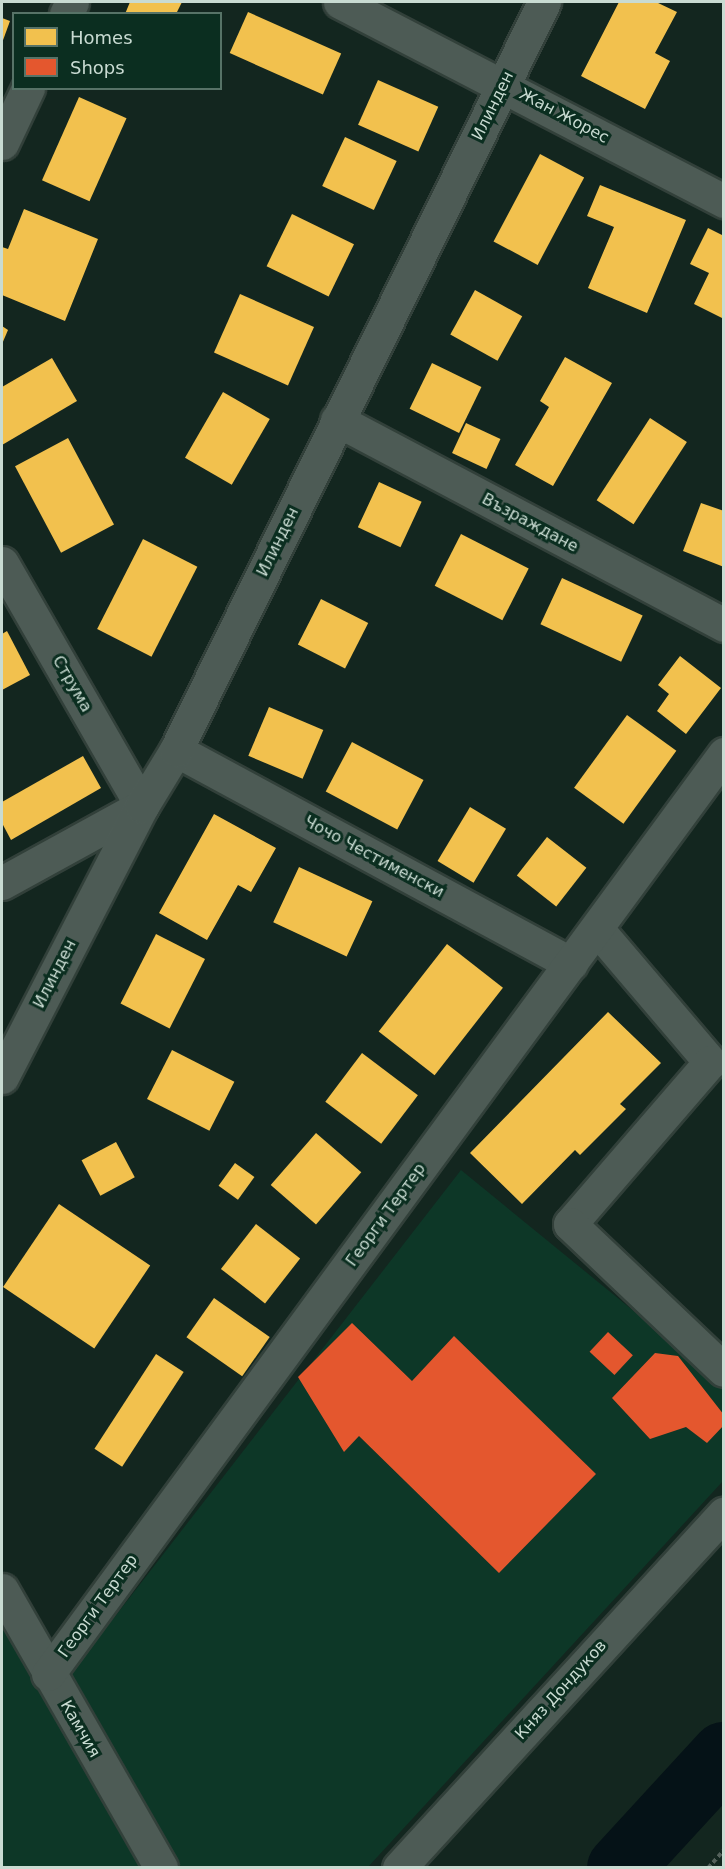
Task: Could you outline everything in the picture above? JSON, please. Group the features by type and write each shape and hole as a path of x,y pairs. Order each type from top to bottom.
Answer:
{"street":[{"name":"Жан Жорес","path":"340,2 504,85 723,201"},
{"name":"Илинден","path":"2,1077 142,806 176,750 544,2"},
{"path":"2,143 27,90"},
{"name":"Възраждане","path":"337,420 723,625"},
{"name":"Струма","path":"2,563 142,806"},
{"name":"Чочо Честименски","path":"176,750 571,964"},
{"name":"Георги Тертер","path":"48,1674 597,929 723,754"},
{"path":"2,883 142,806"},
{"path":"597,929 710,1062 570,1224 723,1370"},
{"name":"Княз Дондуков","path":"399,1868 723,1513"},
{"name":"Камчия","path":"2,1590 161,1868"}],"path":[{"path":"708,1868 723,1850"}],"shaded area":[{"path":"461,1170 723,1384 723,1481 368,1867 2,1867 2,1590 58,1690"}],"building: Homes":[{"path":"130,2 182,2 177,12 126,12"},
{"path":"619,2 656,2 677,12 655,53 670,61 645,109 581,76"},
{"path":"248,12 341,53 323,95 230,53"},
{"path":"2,18 10,21 2,43"},
{"path":"378,80 438,107 418,152 358,125"},
{"path":"79,97 127,118 89,201 42,180"},
{"path":"345,137 397,161 374,210 322,186"},
{"path":"540,154 584,177 538,265 494,241"},
{"path":"600,185 686,220 647,313 588,288 614,227 587,216"},
{"path":"24,209 98,239 65,321 2,295 2,247 8,249"},
{"path":"292,214 354,244 329,296 267,266"},
{"path":"708,228 724,236 724,319 694,304 709,273 690,264"},
{"path":"475,290 522,316 498,361 450,335"},
{"path":"240,294 314,327 288,385 214,352"},
{"path":"2,326 8,330 2,344"},
{"path":"565,357 612,383 553,486 515,465 549,407 540,401"},
{"path":"52,358 77,401 2,445 2,387"},
{"path":"432,363 481,387 459,433 410,409"},
{"path":"223,392 270,419 232,485 185,458"},
{"path":"650,418 687,442 634,524 597,500"},
{"path":"466,423 500,439 486,469 452,453"},
{"path":"68,438 114,525 61,553 15,466"},
{"path":"379,482 422,502 400,547 358,527"},
{"path":"701,503 724,511 724,567 683,551"},
{"path":"461,534 529,569 502,620 435,586"},
{"path":"143,539 197,567 151,657 97,629"},
{"path":"562,578 643,616 621,662 540,624"},
{"path":"321,599 368,623 345,669 298,644"},
{"path":"7,631 30,675 2,690 2,634"},
{"path":"680,656 721,688 686,734 657,711 669,694 658,685"},
{"path":"269,707 323,730 303,779 248,756"},
{"path":"627,715 676,751 623,824 574,788"},
{"path":"352,742 424,780 397,829 326,791"},
{"path":"83,756 101,788 11,840 2,823 2,802"},
{"path":"470,807 506,829 474,883 438,861"},
{"path":"214,814 276,848 251,892 238,885 207,940 159,913"},
{"path":"547,837 586,868 556,906 517,876"},
{"path":"299,867 372,901 347,957 273,922"},
{"path":"156,934 205,959 170,1028 121,1003"},
{"path":"447,944 503,988 435,1075 379,1031"},
{"path":"608,1012 661,1063 620,1104 626,1109 580,1155 575,1150 522,1204 470,1153"},
{"path":"172,1050 234,1082 209,1131 147,1099"},
{"path":"362,1053 418,1095 381,1144 325,1102"},
{"path":"316,1133 361,1172 316,1224 271,1185"},
{"path":"116,1142 135,1177 100,1196 82,1160"},
{"path":"235,1163 254,1177 238,1200 219,1186"},
{"path":"59,1204 150,1266 94,1348 3,1287"},
{"path":"256,1224 300,1258 265,1303 221,1269"},
{"path":"214,1298 270,1337 242,1376 186,1337"},
{"path":"156,1354 184,1372 122,1467 94,1449"}],"building: Shops":[{"path":"352,1323 412,1381 454,1336 596,1474 499,1573 359,1436 344,1452 298,1377"},
{"path":"608,1332 633,1355 614,1375 590,1352"},
{"path":"655,1353 678,1356 724,1415 724,1425 707,1443 686,1427 650,1439 612,1398"}],"waterway":[{"path":"620,1868 724,1755"}]}
